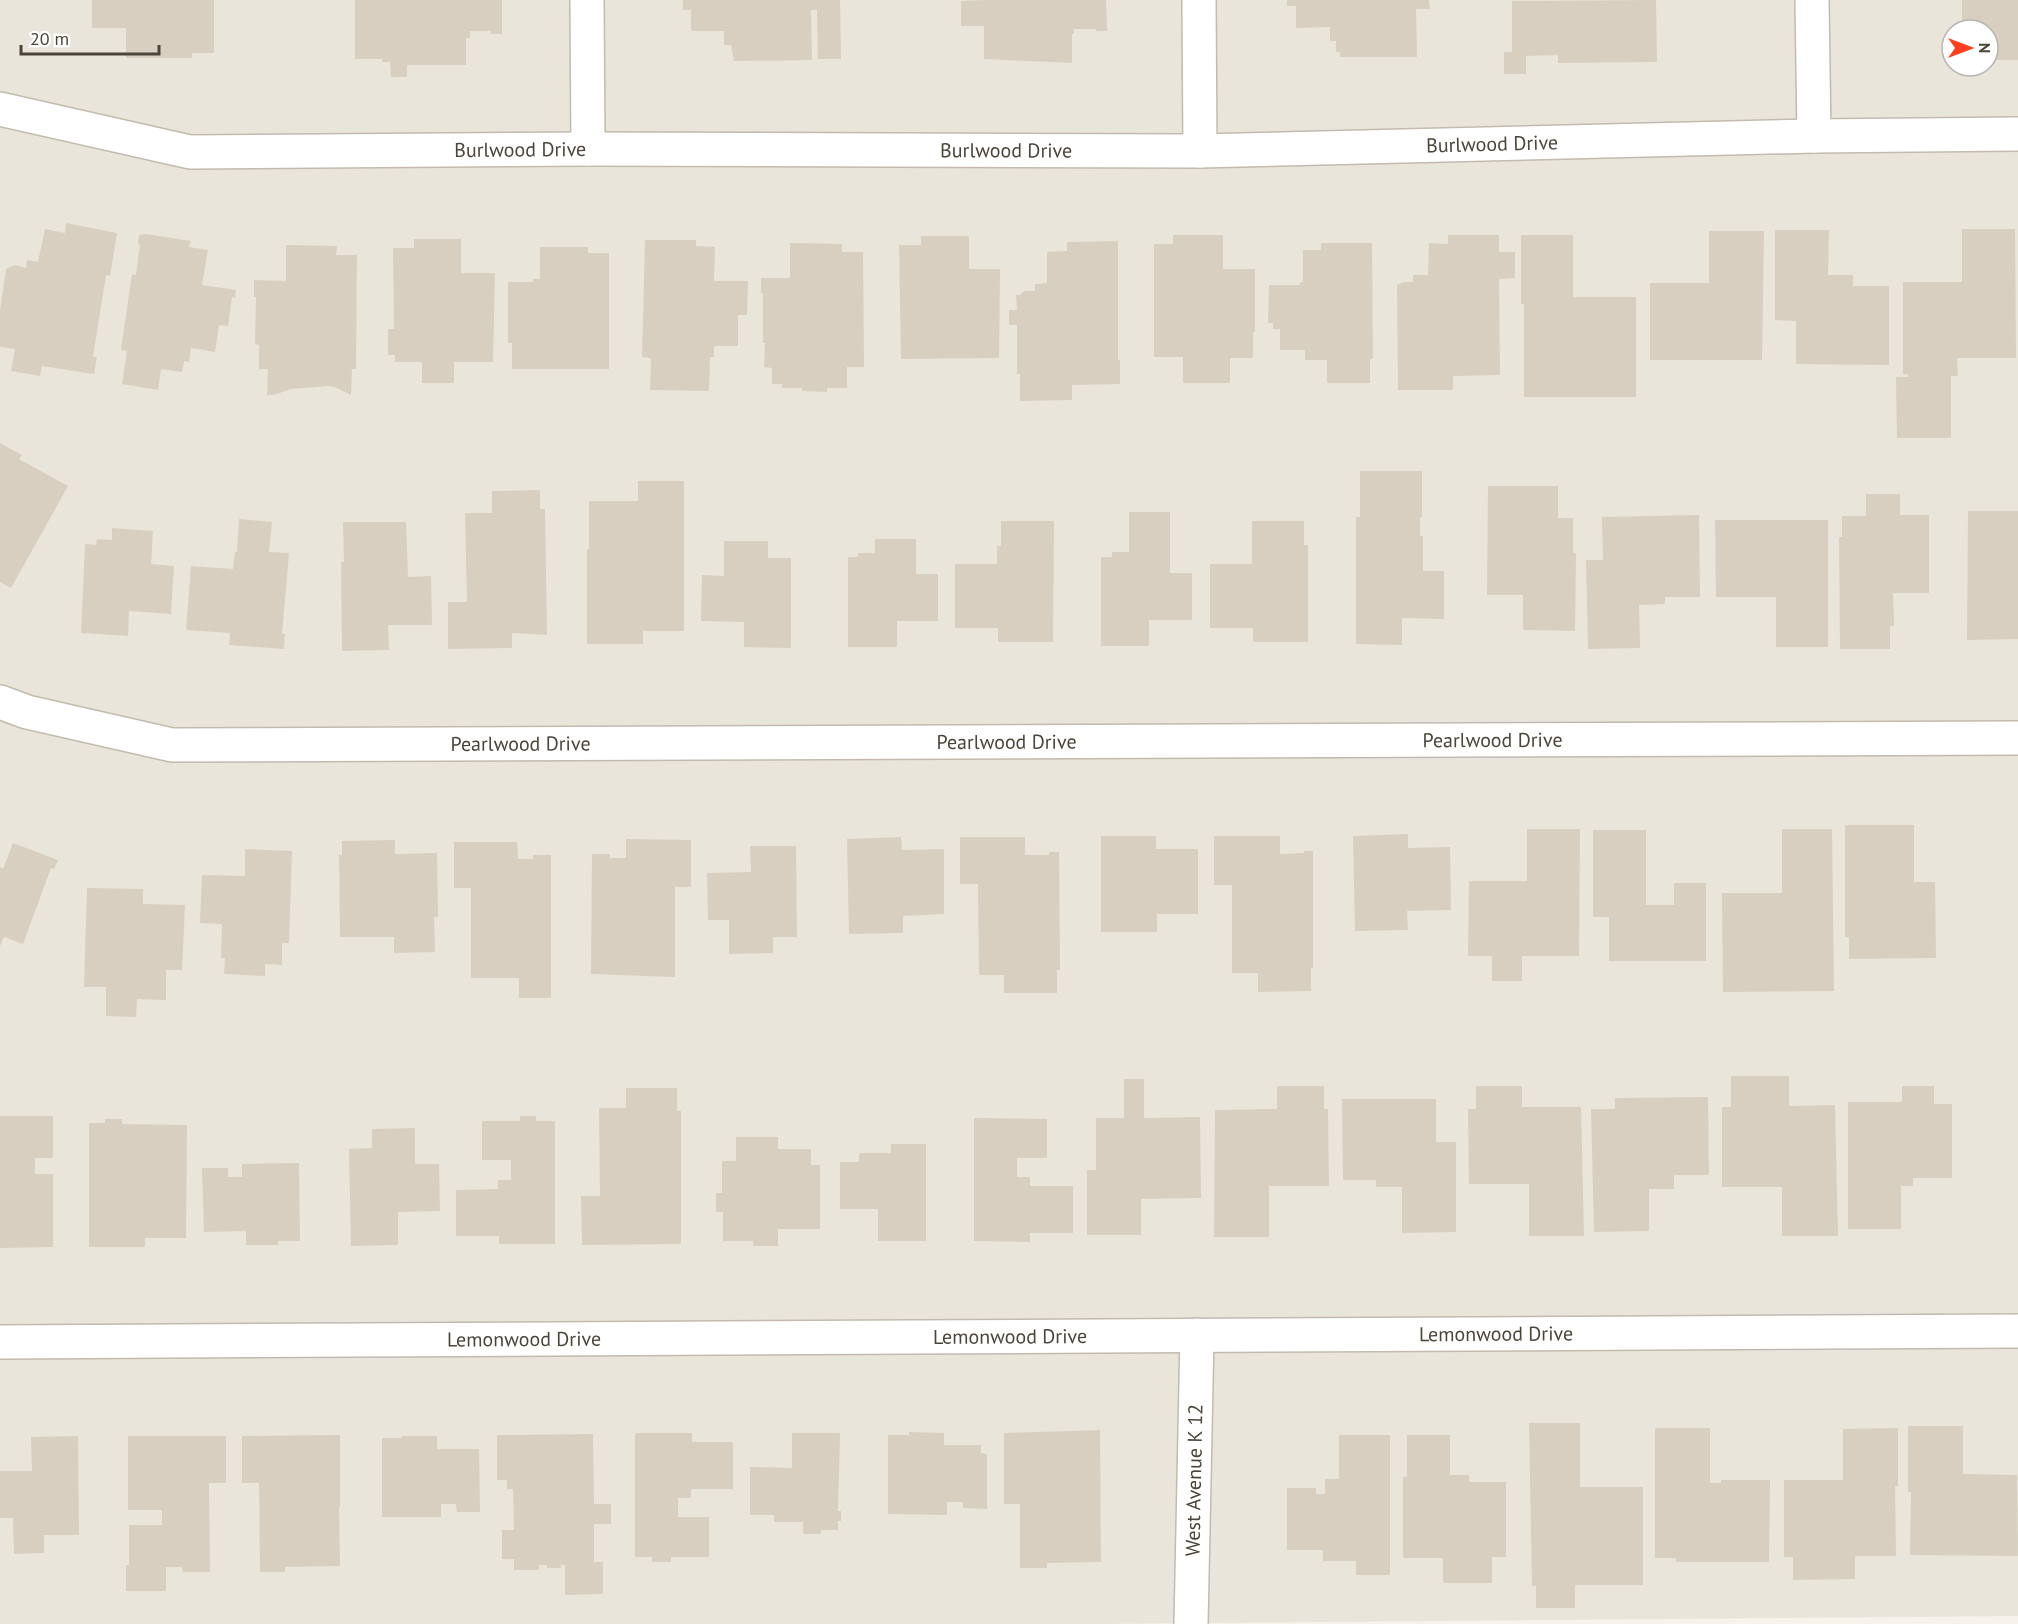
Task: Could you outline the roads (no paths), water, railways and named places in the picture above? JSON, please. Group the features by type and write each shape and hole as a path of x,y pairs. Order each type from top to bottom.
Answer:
{"street":[{"path":"586,0 588,149"},
{"path":"1199,0 1200,151"},
{"path":"1812,0 1814,136"},
{"name":"Burlwood Drive","path":"0,109 190,152 588,149 1200,151 1814,136 2018,134"},
{"name":"Pearlwood Drive","path":"0,702 27,712 172,745 2018,738"},
{"name":"Lemonwood Drive","path":"0,1342 2018,1331"},
{"name":"West Avenue K 12","path":"1191,1624 1197,1335"}]}
